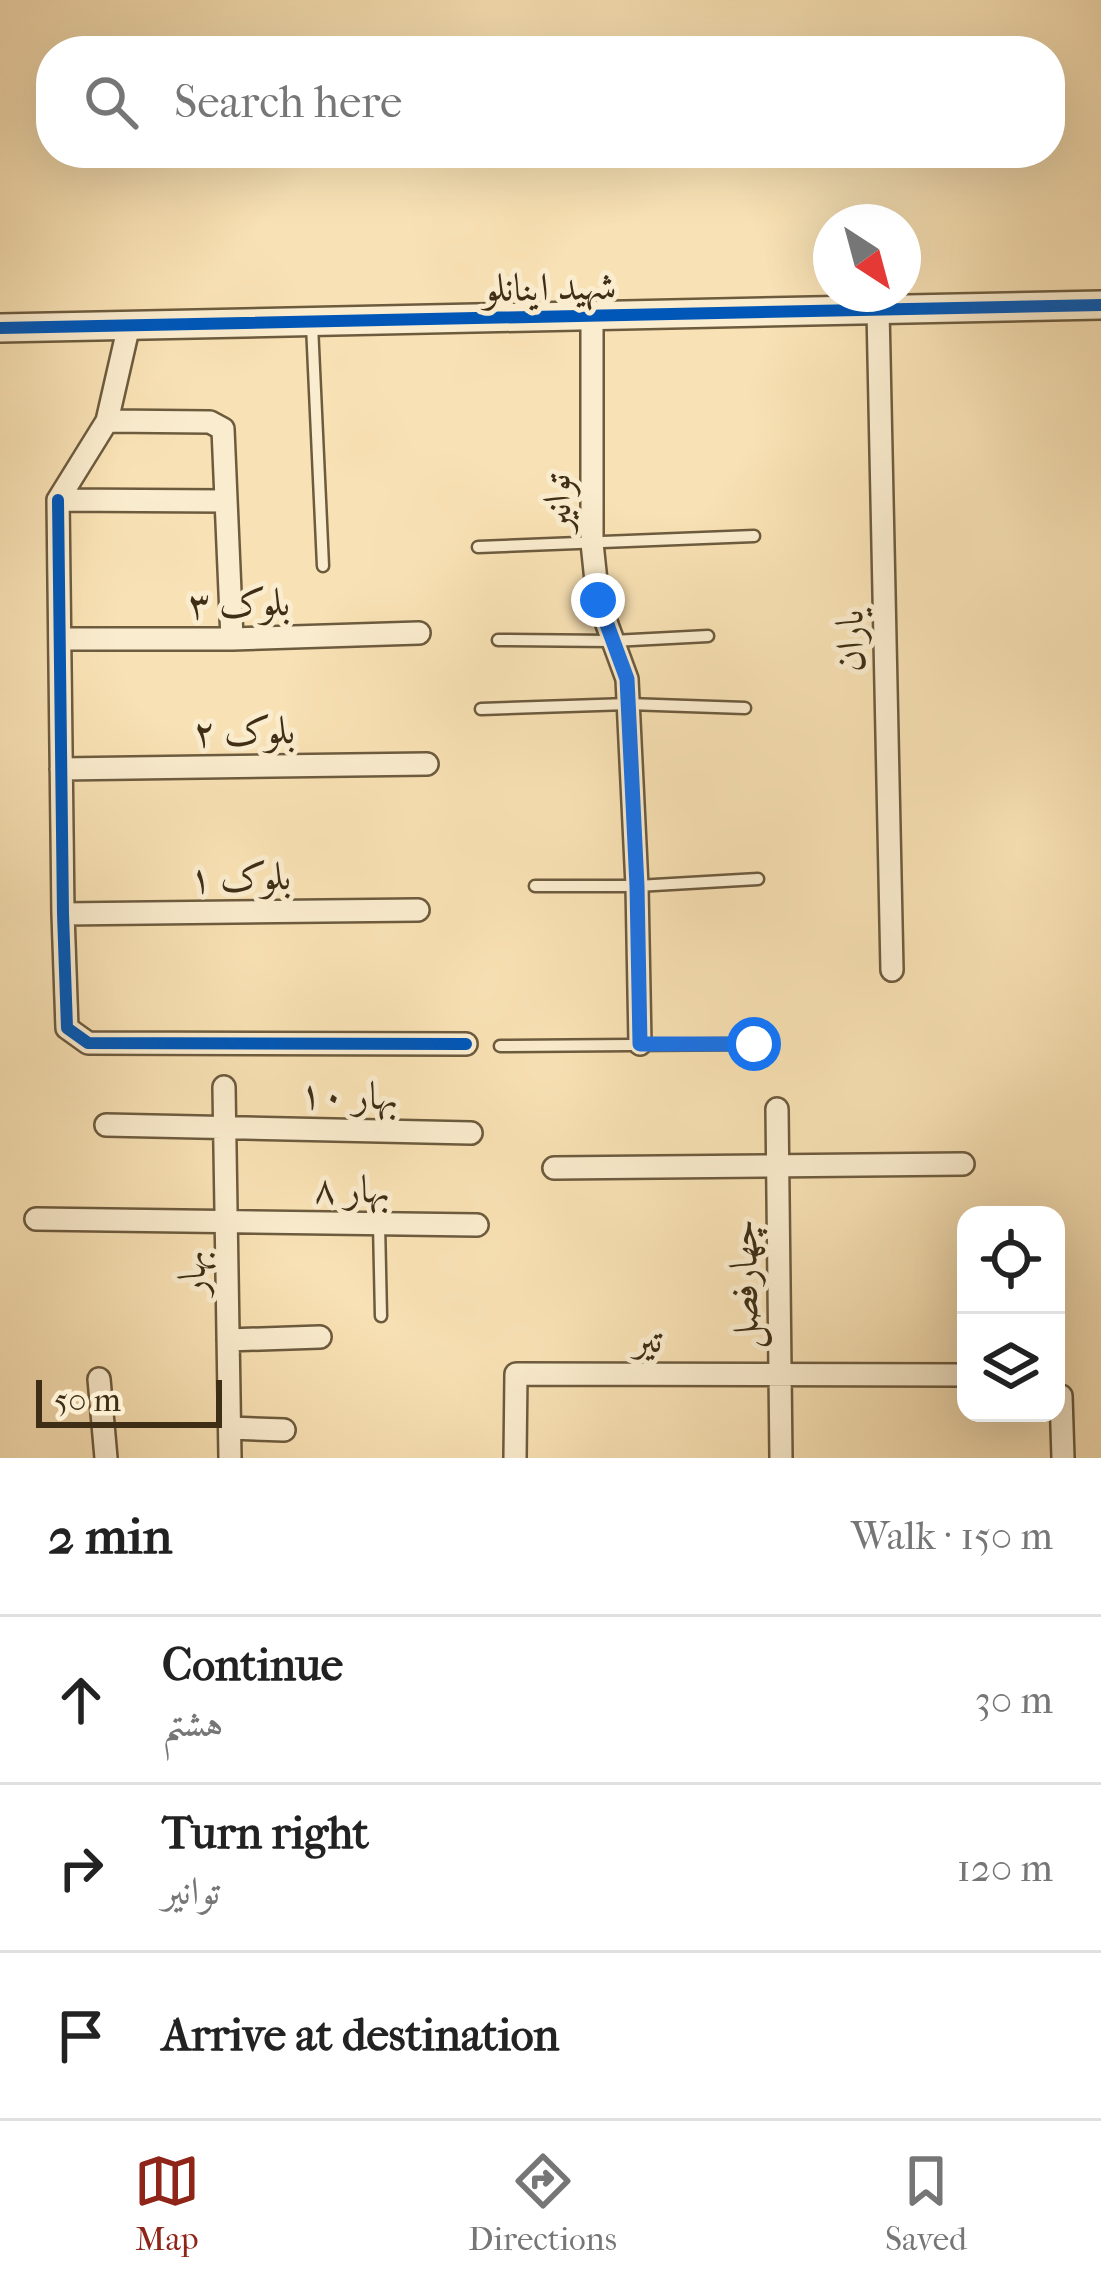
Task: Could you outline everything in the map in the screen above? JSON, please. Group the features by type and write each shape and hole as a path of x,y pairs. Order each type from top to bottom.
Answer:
{"street":[{"name":"شهید اینانلو","path":"921,309 1101,305"},
{"name":"شهید اینانلو","path":"0,328 813,311"},
{"name":"یاران","path":"878,312 892,970"},
{"name":"توانیر","path":"592,316 592,543 598,600 627,679 640,1044"},
{"path":"129,325 107,422 58,500 66,1023 88,1043 466,1044"},
{"path":"107,422 218,424 225,435 232,639"},
{"path":"58,500 225,501"},
{"name":"بلوک ۳","path":"60,639 418,633"},
{"name":"بلوک ۲","path":"62,769 427,764"},
{"name":"بلوک ۱","path":"63,914 418,910"},
{"name":"بهار","path":"224,1088 230,1458"},
{"name":"چهارفصل","path":"777,1109 781,1458"},
{"name":"بهار ۱۰","path":"106,1125 471,1133"},
{"path":"554,1168 963,1164"},
{"name":"بهار ۸","path":"36,1219 477,1226"},
{"path":"228,1340 320,1337"},
{"name":"تیر","path":"515,1458 516,1374 957,1376"},
{"path":"99,1379 106,1458"},
{"path":"1062,1422 1063,1458"},
{"path":"230,1428 284,1430"}],"lane":[{"path":"312,322 323,566"},
{"path":"478,547 754,536"},
{"path":"498,640 708,636"},
{"path":"481,709 628,704 745,708"},
{"path":"535,886 758,879"},
{"path":"500,1046 754,1044"},
{"path":"379,1224 381,1316"}],"cycle path":[{"path":"0,328 1101,305"},
{"path":"58,500 67,1028 88,1043 466,1044"}],"route":[{"path":"598,600 627,679 640,1044 754,1044"}]}
